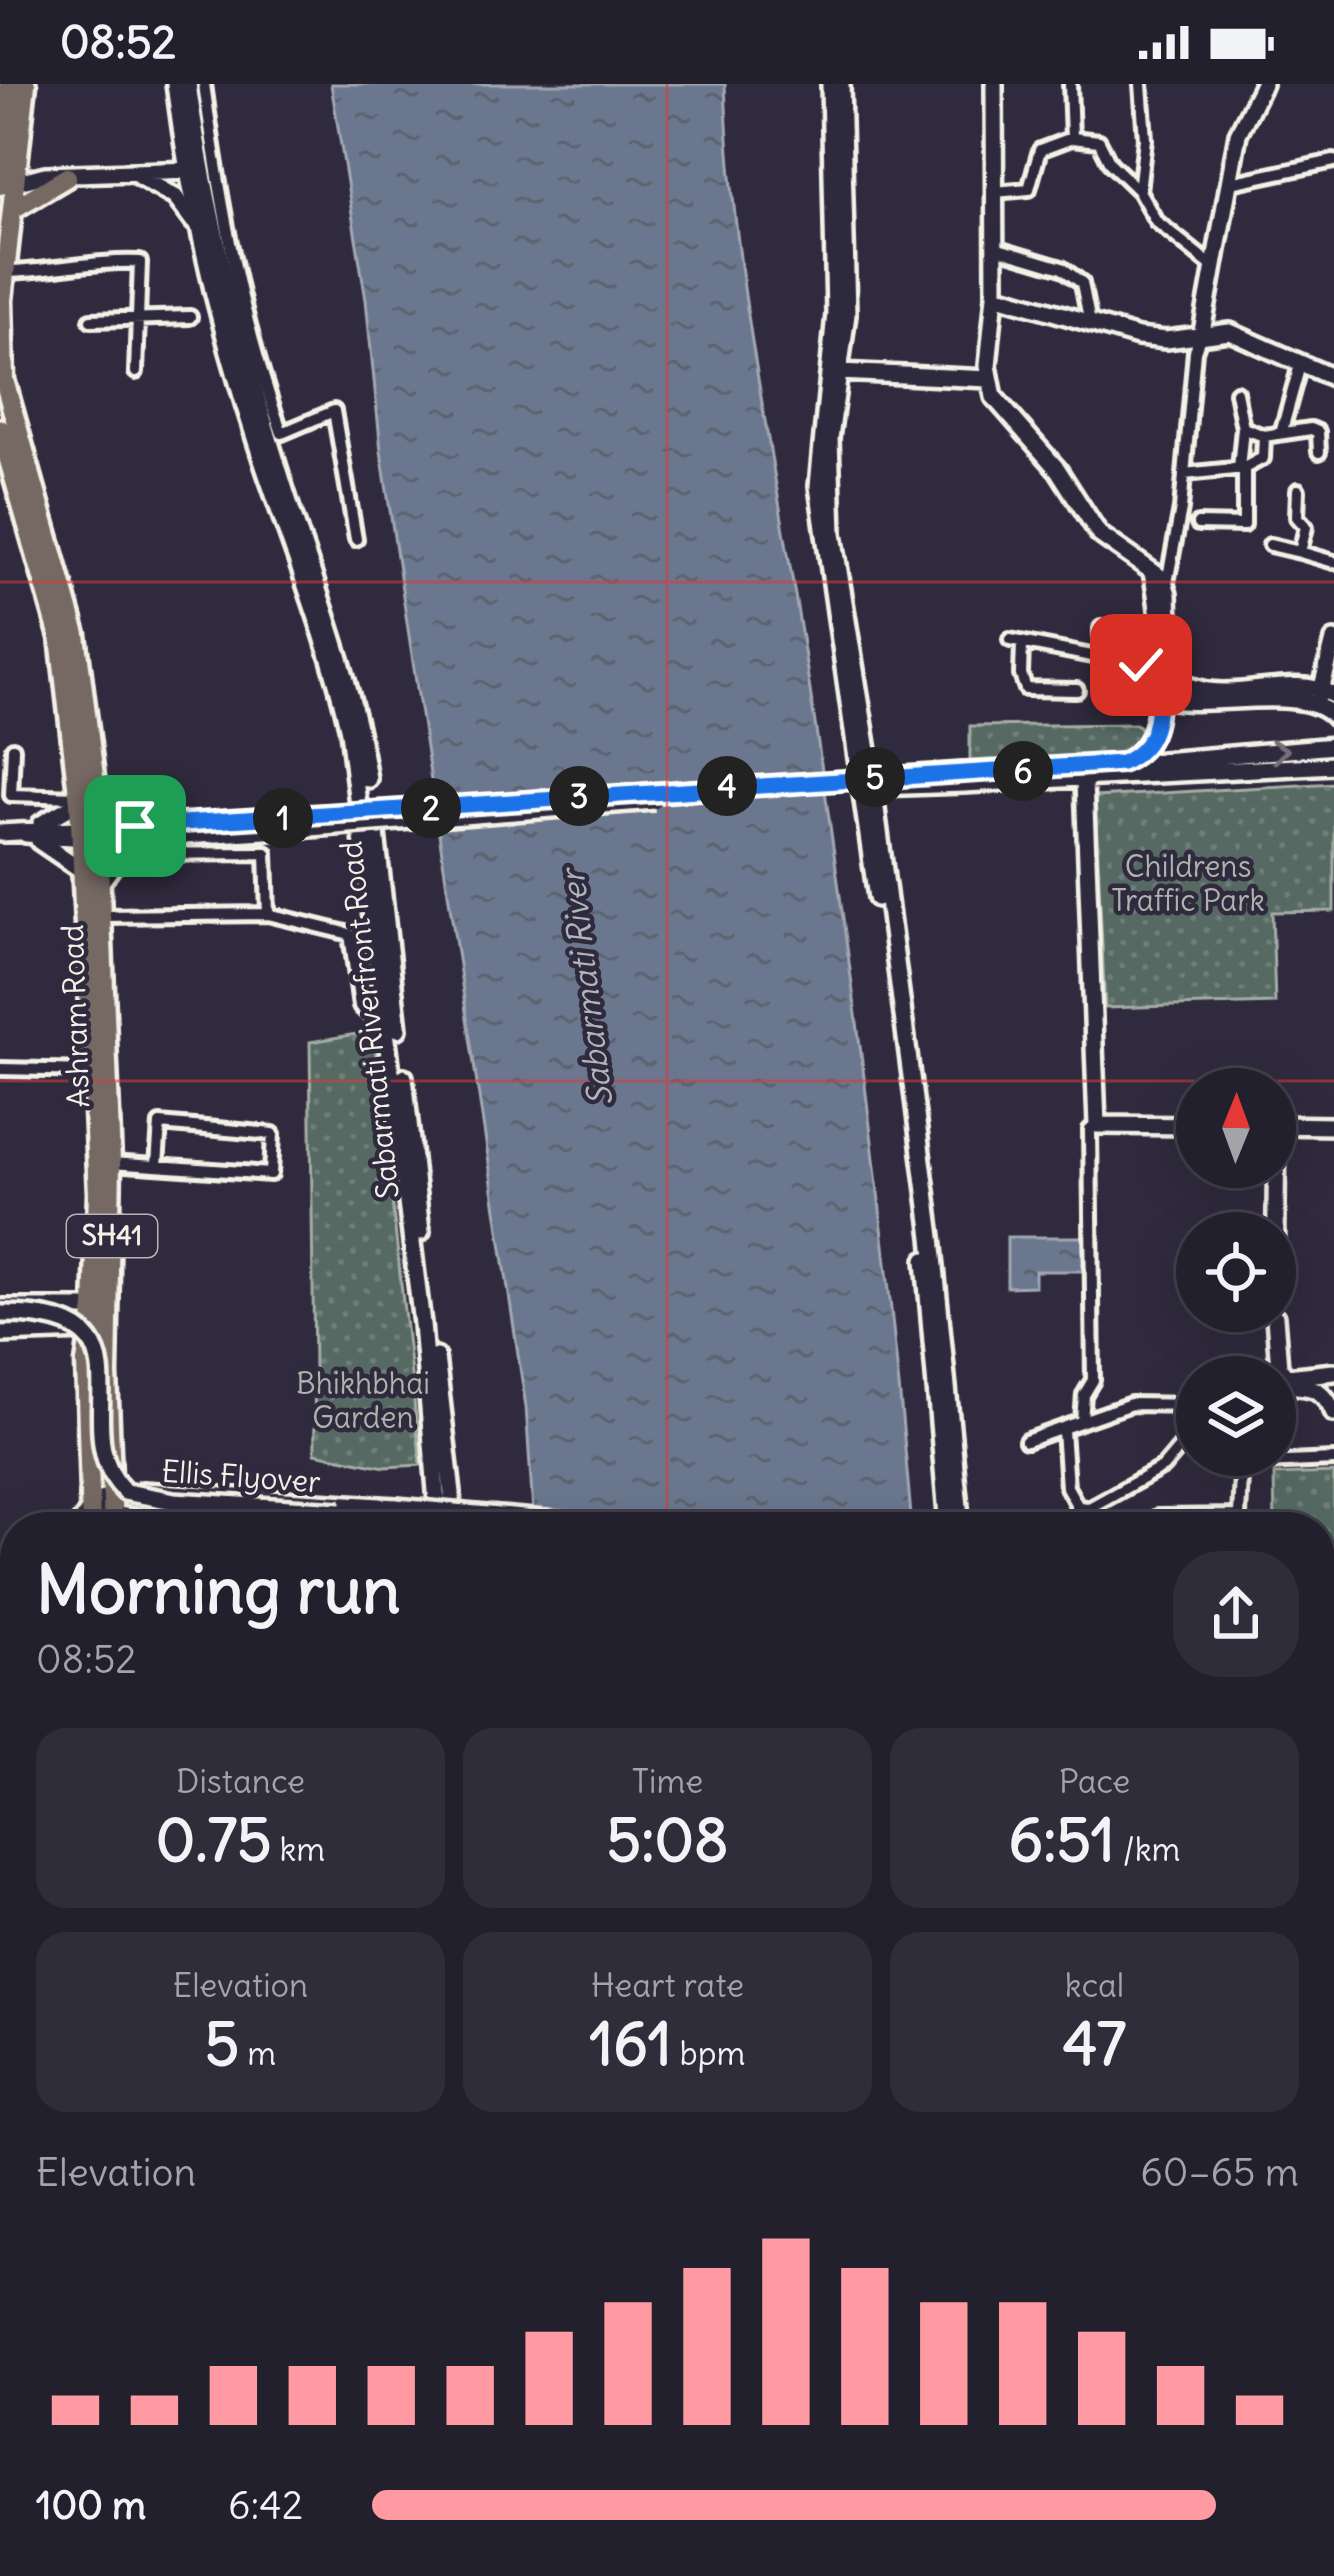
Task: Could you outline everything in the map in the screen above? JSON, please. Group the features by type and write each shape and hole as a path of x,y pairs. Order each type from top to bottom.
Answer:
{"main road":[{"name":"Ashram Road","path":"8,84 4,129 14,209 6,272 4,380 76,635 84,797"},
{"name":"Ashram Road","path":"6,169 26,84"},
{"path":"175,84 212,243"},
{"path":"188,84 194,170"},
{"path":"830,84 835,314 820,434 821,534 959,1512"},
{"path":"841,84 848,314 830,438 833,534 870,763 932,1237 960,1512"},
{"path":"994,84 995,295 989,380 994,398 1058,470 1099,534 1163,578 1166,588 1154,736 1147,748 1122,763"},
{"path":"1202,332 1238,134 1264,84"},
{"path":"6,169 67,177 194,170"},
{"name":"Sabarmati Riverfront Road","path":"194,170 287,512 343,656 360,728 438,1512"},
{"path":"135,175 175,197 212,243"},
{"path":"14,209 67,177"},
{"name":"Sabarmati Riverfront Road","path":"212,243 262,396 287,512"},
{"path":"995,295 1166,340 1230,332 1334,378"},
{"path":"839,372 989,380"},
{"name":"Ashram Road","path":"0,429 60,637 89,834 101,882 111,1163 107,1374 114,1512"},
{"path":"1152,573 1161,683 1186,704 1324,696"},
{"path":"1334,640 1324,696 1334,717"},
{"path":"0,833 154,838 297,823 963,778 1334,746"},
{"path":"963,778 1084,781 1334,765"},
{"path":"1084,781 1097,1126 1176,1126"},
{"path":"29,832 84,797 135,826"},
{"path":"89,834 135,826 297,823"},
{"path":"29,832 80,869"},
{"name":"Ashram Road","path":"89,834 80,869 94,1071 90,1512"},
{"path":"101,882 125,854 154,838"},
{"name":"Sabarmati Riverfront Road","path":"391,1017 451,1512"},
{"path":"1296,1126 1334,1126"},
{"path":"0,1311 94,1308"},
{"name":"Ellis Flyover","path":"0,1311 50,1315 91,1341 101,1370 104,1461 124,1492 173,1501 365,1506"},
{"name":"Ellis Flyover","path":"0,1323 51,1326 82,1348 94,1375 97,1466 120,1501 192,1512"},
{"path":"0,1334 90,1330"},
{"path":"1276,1332 1279,1367 1287,1377 1334,1372"},
{"path":"1296,1385 1312,1385 1325,1393 1334,1413"},
{"path":"96,1512 114,1492 453,1512"}],"street":[{"path":"203,84 212,243"},
{"path":"1070,84 1072,138"},
{"path":"1139,190 1145,139 1141,84"},
{"path":"994,192 1029,189 1040,150 1072,138 1099,141 1110,163 1139,190 1156,221 1212,266"},
{"path":"1232,183 1334,161"},
{"path":"995,248 1062,268 1082,283 1090,323"},
{"path":"6,272 72,271 99,260 140,262 136,372"},
{"path":"91,320 190,317"},
{"path":"1166,588 1184,474 1187,404 1202,332"},
{"path":"1282,430 1300,364"},
{"path":"1198,524 1244,525 1237,446 1243,428 1235,392"},
{"path":"262,396 282,433 334,411 356,539"},
{"path":"1243,428 1264,436 1282,430 1318,432 1319,452"},
{"path":"1184,474 1242,468 1262,458 1264,436"},
{"path":"1298,490 1297,517 1306,527 1300,552"},
{"path":"1270,545 1334,562"},
{"path":"1101,628 1101,658"},
{"path":"1077,690 1026,689 1016,642 1101,658 1161,683"},
{"path":"13,748 6,794 84,797"},
{"path":"125,854 266,853 268,914"},
{"path":"104,916 268,914 350,934 360,1006 370,1016 391,1017"},
{"path":"0,1070 94,1071"},
{"path":"111,1163 271,1174 273,1134 160,1124 157,1166"},
{"path":"1082,1421 1086,1390 1093,1380 1090,1130 1097,1126"},
{"path":"1026,1442 1130,1404 1176,1405"},
{"path":"1063,1430 1067,1487 1076,1512"},
{"path":"1078,1508 1114,1498 1163,1467 1176,1451"},
{"path":"1296,1460 1334,1460"},
{"path":"1239,1512 1240,1476"}],"green space":[{"path":"1136,724 1144,731 1131,752 970,761 970,726"},
{"name":"Childrens Traffic Park","path":"1334,783 1334,911 1272,912 1275,1003 1105,1008 1095,797"},
{"name":"Bhikhbhai Garden","path":"362,1033 374,1037 421,1465 385,1467 315,1453 310,1042"},
{"path":"1334,1473 1334,1512 1275,1512 1274,1476"}],"water":[{"name":"Sabarmati River","path":"331,84 725,84 745,298 804,651 851,979 911,1512 533,1512 526,1407 381,451 366,300"},
{"path":"1007,1237 1083,1237 1084,1271 1035,1271 1035,1286 1007,1287"}],"route":[{"path":"135,826 1122,763 1147,748 1158,722 1158,669 1141,665"}]}
